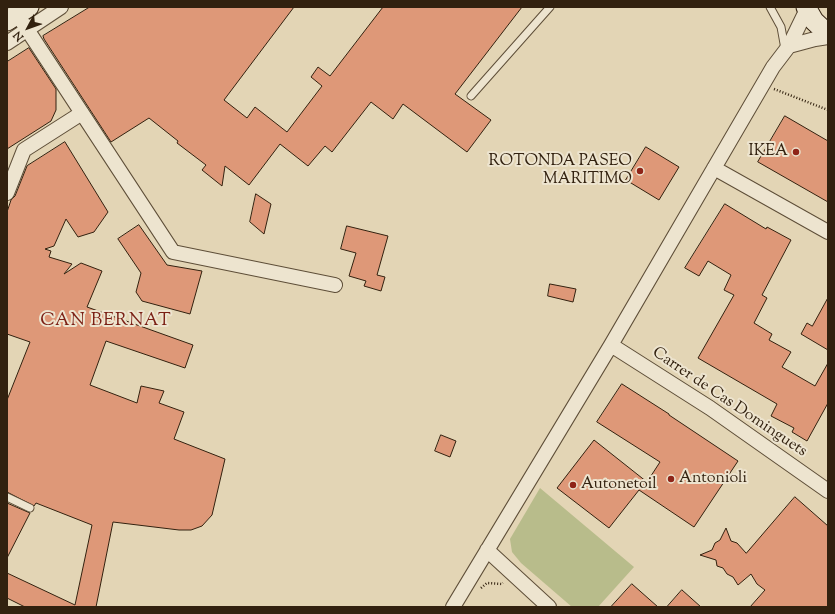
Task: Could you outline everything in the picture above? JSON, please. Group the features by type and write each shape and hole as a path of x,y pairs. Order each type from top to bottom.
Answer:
{"main road":[{"path":"807,8 814,21 828,36"}],"street":[{"path":"19,16 61,7"},
{"path":"453,607 611,344 763,85 787,48 807,8"},
{"path":"7,43 19,16"},
{"path":"19,16 173,252 335,285"},
{"path":"787,48 828,36"},
{"path":"7,193 24,150 82,113"},
{"path":"714,168 828,232"},
{"name":"Carrer de Cas Dominguets","path":"611,344 710,408 828,491"},
{"path":"486,550 549,607"}],"lane":[{"path":"471,96 550,7"},
{"path":"770,7 781,27 787,48"},
{"path":"7,497 30,508"}],"path":[{"path":"763,85 828,110"},
{"path":"478,591 487,583 502,584 512,573"}],"green space":[{"path":"540,488 634,567 598,607 572,607 521,563 512,552 510,539"}],"building":[{"path":"90,7 294,7 224,100 247,118 255,107 287,132 322,86 311,77 318,67 330,76 383,7 522,7 455,94 491,120 467,152 403,104 393,119 371,102 332,152 325,146 308,166 280,144 249,185 225,166 222,186 202,170 206,165 177,143 178,141 149,118 111,142 43,36"},
{"path":"29,48 56,89 56,110 51,121 7,149 7,62"},
{"name":"IKEA","path":"785,116 828,141 828,202 758,162"},
{"path":"65,142 108,212 94,232 78,237 66,219 54,246 45,249 51,251 49,257 72,264 64,274 81,263 102,271 87,307 193,345 185,368 106,341 90,385 137,403 141,386 164,391 159,403 184,412 174,439 225,459 212,515 202,526 191,530 179,530 113,522 96,607 25,607 7,598 7,573 75,605 92,525 36,503 34,506 7,492 7,400 30,342 7,334 7,212 27,166"},
{"path":"646,147 679,167 659,200 626,180"},
{"path":"256,194 271,204 264,234 250,222"},
{"path":"725,204 766,229 767,227 791,240 762,295 767,298 754,323 772,334 769,340 791,352 782,367 815,386 828,363 828,403 807,441 792,432 794,428 771,416 777,404 698,358 734,295 724,290 731,275 708,261 699,276 685,268"},
{"path":"139,225 167,265 202,271 190,314 142,301 136,292 141,273 118,239"},
{"path":"347,226 388,236 377,275 385,277 381,291 364,286 366,281 349,276 356,253 341,249"},
{"path":"550,284 576,289 573,302 548,296"},
{"path":"828,298 828,350 801,334 807,323 812,326"},
{"path":"622,384 738,461 694,527 639,490 609,528 557,488 594,440 647,482 660,462 597,422"},
{"path":"441,435 456,441 450,457 435,451"},
{"path":"795,497 828,526 828,607 750,607 765,590 757,584 751,574 738,585 733,577 727,574 723,568 717,566 716,560 700,555 712,550 715,543 720,540 726,528 731,541 737,543 746,553"},
{"path":"7,503 30,513 7,558"},
{"path":"632,584 658,607 611,607"},
{"path":"682,590 701,607 667,607"}],"place":[{"name":"IKEA","path":"796,152"},
{"name":"ROTONDA PASEO MARITIMO","path":"640,171"},
{"name":"Antonioli","path":"671,479"},
{"name":"Autonetoil","path":"573,485"}],"district":[{"name":"CAN BERNAT","path":"106,322"}]}
